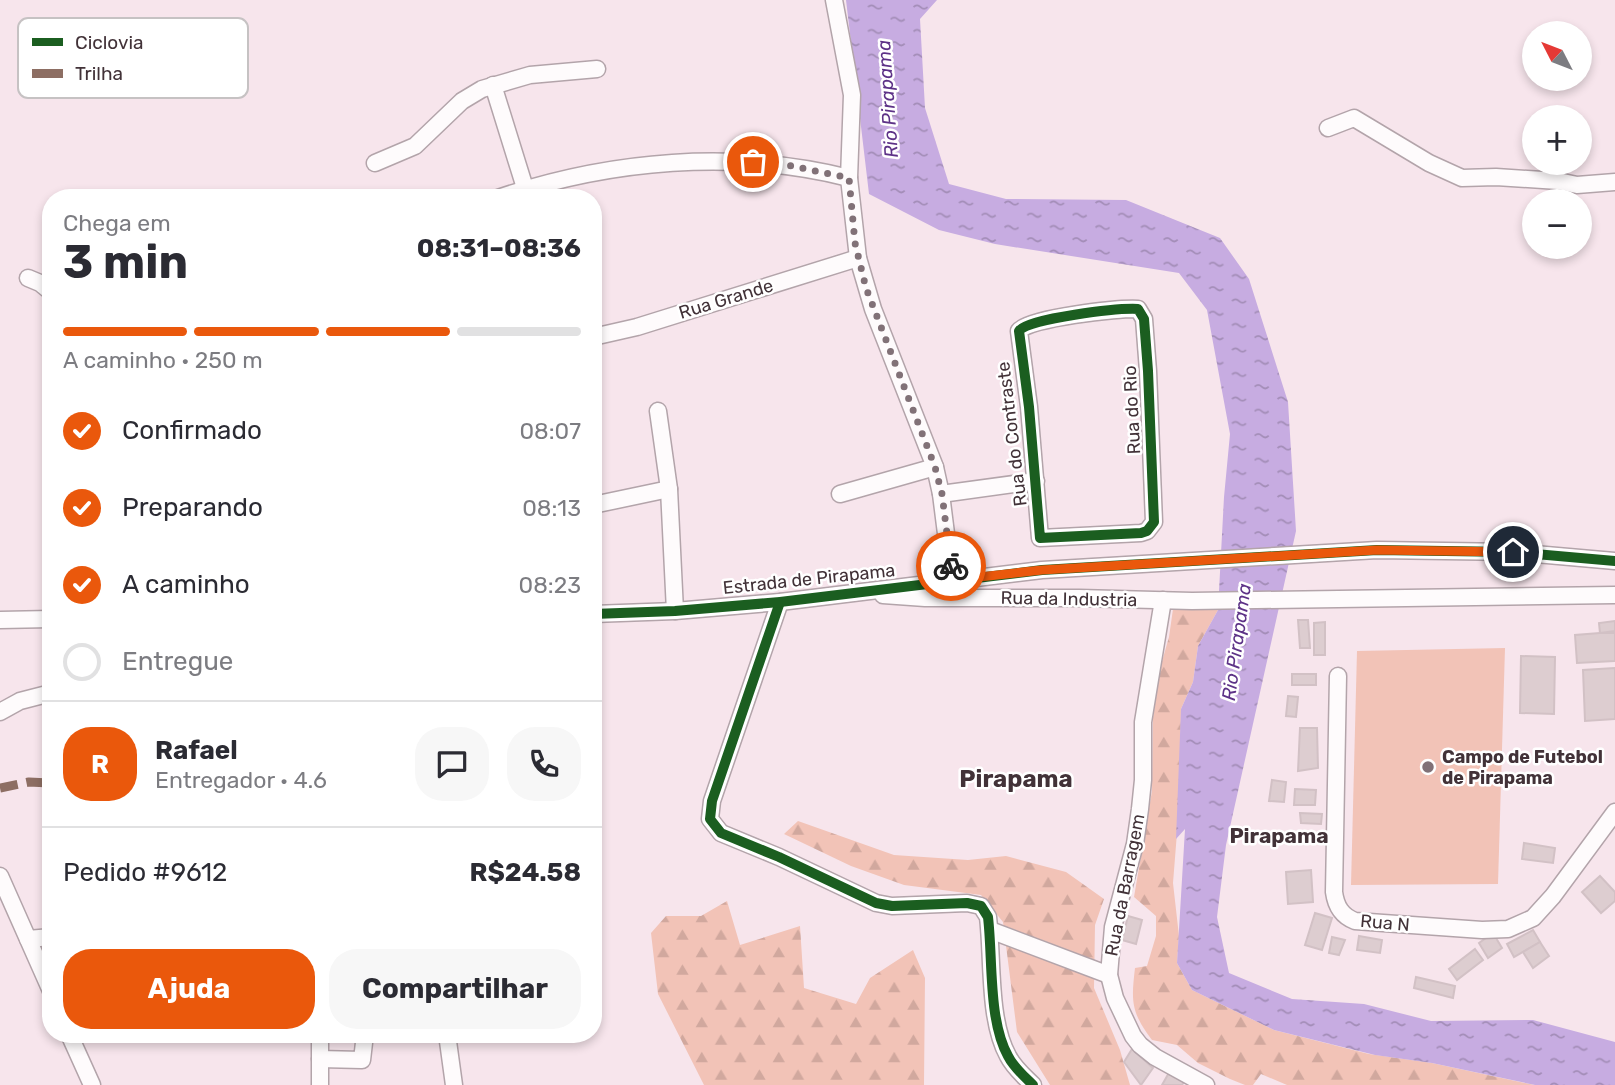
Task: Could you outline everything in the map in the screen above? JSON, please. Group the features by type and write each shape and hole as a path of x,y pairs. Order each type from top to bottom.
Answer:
{"street":[{"path":"834,0 852,95 849,178 858,258 873,309 935,467 942,494 954,598"},
{"path":"375,163 415,146 471,94 530,75 597,69"},
{"path":"493,85 525,188 615,170 704,160 772,163 849,178"},
{"path":"1328,128 1354,118 1429,163 1462,178 1496,177 1558,181 1577,185 1615,182"},
{"name":"Rua Grande","path":"602,335 636,327 858,258"},
{"path":"28,278 42,285"},
{"name":"Rua do Contraste","path":"1040,538 1029,407 1018,341 1019,331 1022,327 1036,322 1104,311 1138,309 1142,313"},
{"name":"Rua do Rio","path":"1040,538 1141,533 1152,527 1154,506 1149,371 1142,313"},
{"path":"657,411 669,489 675,611"},
{"path":"840,494 935,467"},
{"path":"942,494 1036,481"},
{"path":"602,503 669,489"},
{"name":"Estrada de Pirapama","path":"602,614 675,611 780,602 1042,570 1169,561 1409,549 1513,552 1615,561"},
{"name":"Rua da Industria","path":"862,592 910,598 1192,601 1615,595"},
{"name":"Rua da Barragem","path":"1163,600 1143,722 1143,780 1138,821 1133,854 1113,927 1110,975 1115,998 1133,1037 1155,1057 1206,1085"},
{"path":"780,602 712,801 710,819 721,833 876,903 906,906 977,904 987,913 990,930 995,1010 1000,1036 1014,1067 1033,1085"},
{"path":"0,620 42,619"},
{"name":"Rua N","path":"1338,676 1334,892 1336,905 1347,918 1355,921 1482,930 1498,930 1521,924 1542,909 1615,812"},
{"path":"0,712 20,701 42,695"},
{"path":"0,876 42,971"},
{"path":"990,930 1110,975"},
{"path":"28,939 42,938"},
{"path":"73,1043 92,1085"},
{"path":"320,1043 320,1085"},
{"path":"320,1059 362,1060 364,1043"},
{"path":"448,1043 454,1085"}],"green space":[{"path":"1173,609 1218,610 1198,646 1193,682 1181,709 1180,795 1173,883 1179,936 1177,963 1192,990 1274,1030 1369,1054 1432,1063 1534,1085 1287,1085 1261,1074 1253,1085 1245,1085 1198,1063 1177,1045 1152,1040 1136,1014 1133,990 1135,968 1147,966 1156,936 1156,916 1134,897 1152,791 1153,718 1159,672 1169,637"},
{"name":"Campo de Futebol de Pirapama","path":"1505,648 1498,884 1351,885 1357,651"},
{"path":"798,821 894,855 968,860 1006,856 1066,872 1104,899 1095,925 1094,988 1120,1050 1130,1085 1050,1085 1017,1032 1003,922 981,895 904,885 851,866 784,834"},
{"path":"727,901 740,945 800,926 804,988 856,1004 870,978 913,950 925,978 924,1085 704,1085 658,994 651,933 666,916 701,916"}],"water":[{"name":"Rio Pirapama","path":"846,0 937,0 920,19 925,108 949,184 1006,199 1126,200 1220,238 1249,279 1288,402 1296,531 1226,845 1217,917 1229,973 1292,999 1364,1004 1431,1021 1533,1020 1615,1042 1615,1085 1535,1085 1432,1063 1375,1055 1274,1030 1192,990 1177,963 1185,829 1176,839 1181,709 1193,682 1198,646 1218,610 1230,434 1207,310 1179,273 995,244 939,230 869,194"}],"building":[{"path":"1298,620 1308,620 1310,648 1300,648"},
{"path":"1615,621 1615,631 1600,633 1599,623"},
{"path":"1325,622 1325,655 1314,655 1314,623"},
{"path":"1615,633 1615,661 1577,663 1575,635"},
{"path":"1521,656 1555,657 1554,714 1520,713"},
{"path":"1615,668 1615,719 1585,721 1583,670"},
{"path":"1292,674 1316,674 1316,685 1292,685"},
{"path":"1288,696 1298,697 1296,717 1286,716"},
{"path":"1300,728 1317,728 1318,768 1298,771"},
{"path":"1272,780 1286,782 1284,802 1269,801"},
{"path":"1295,789 1316,790 1315,805 1294,805"},
{"path":"1300,813 1322,814 1321,824 1301,823"},
{"path":"1524,843 1555,848 1553,863 1522,859"},
{"path":"1311,870 1313,902 1288,904 1286,872"},
{"path":"1600,876 1615,892 1615,901 1601,913 1582,892"},
{"path":"1315,913 1332,918 1322,950 1305,945"},
{"path":"1128,916 1142,920 1136,944 1122,940"},
{"path":"1533,930 1540,942 1514,957 1507,944"},
{"path":"1493,933 1502,948 1488,958 1479,943"},
{"path":"1359,936 1382,940 1380,953 1357,950"},
{"path":"1332,937 1345,940 1339,955 1329,953"},
{"path":"1540,942 1549,956 1533,968 1523,952"},
{"path":"1475,949 1483,960 1457,980 1449,969"},
{"path":"1416,977 1455,986 1453,998 1414,988"},
{"path":"1132,1049 1153,1068 1141,1085 1124,1062"},
{"path":"1170,1071 1185,1080 1182,1085 1162,1085"}],"marked path":[{"path":"0,788 29,782 42,783"}],"cycle path":[{"path":"1138,309 1144,319 1148,371 1154,522 1147,531 1141,533 1040,538 1029,407 1019,331 1026,326 1056,318 1138,309"},
{"path":"602,614 675,611 780,602 1042,570 1377,550 1513,552 1615,561"},
{"path":"780,602 712,801 710,819 721,833 876,903 892,906 967,903 981,906 988,917 997,1025 1008,1056 1019,1072 1033,1085"}],"way so far":[{"path":"753,162 787,165 849,178 858,258 873,309 935,467 942,494 951,566"}],"place":[{"name":"Campo de Futebol de Pirapama","path":"1428,767"}],"district":[{"name":"Pirapama","path":"1016,779"},
{"name":"Pirapama","path":"1279,836"}],"route":[{"path":"951,566 952,580 1042,570 1169,561 1377,550 1513,552"}]}
